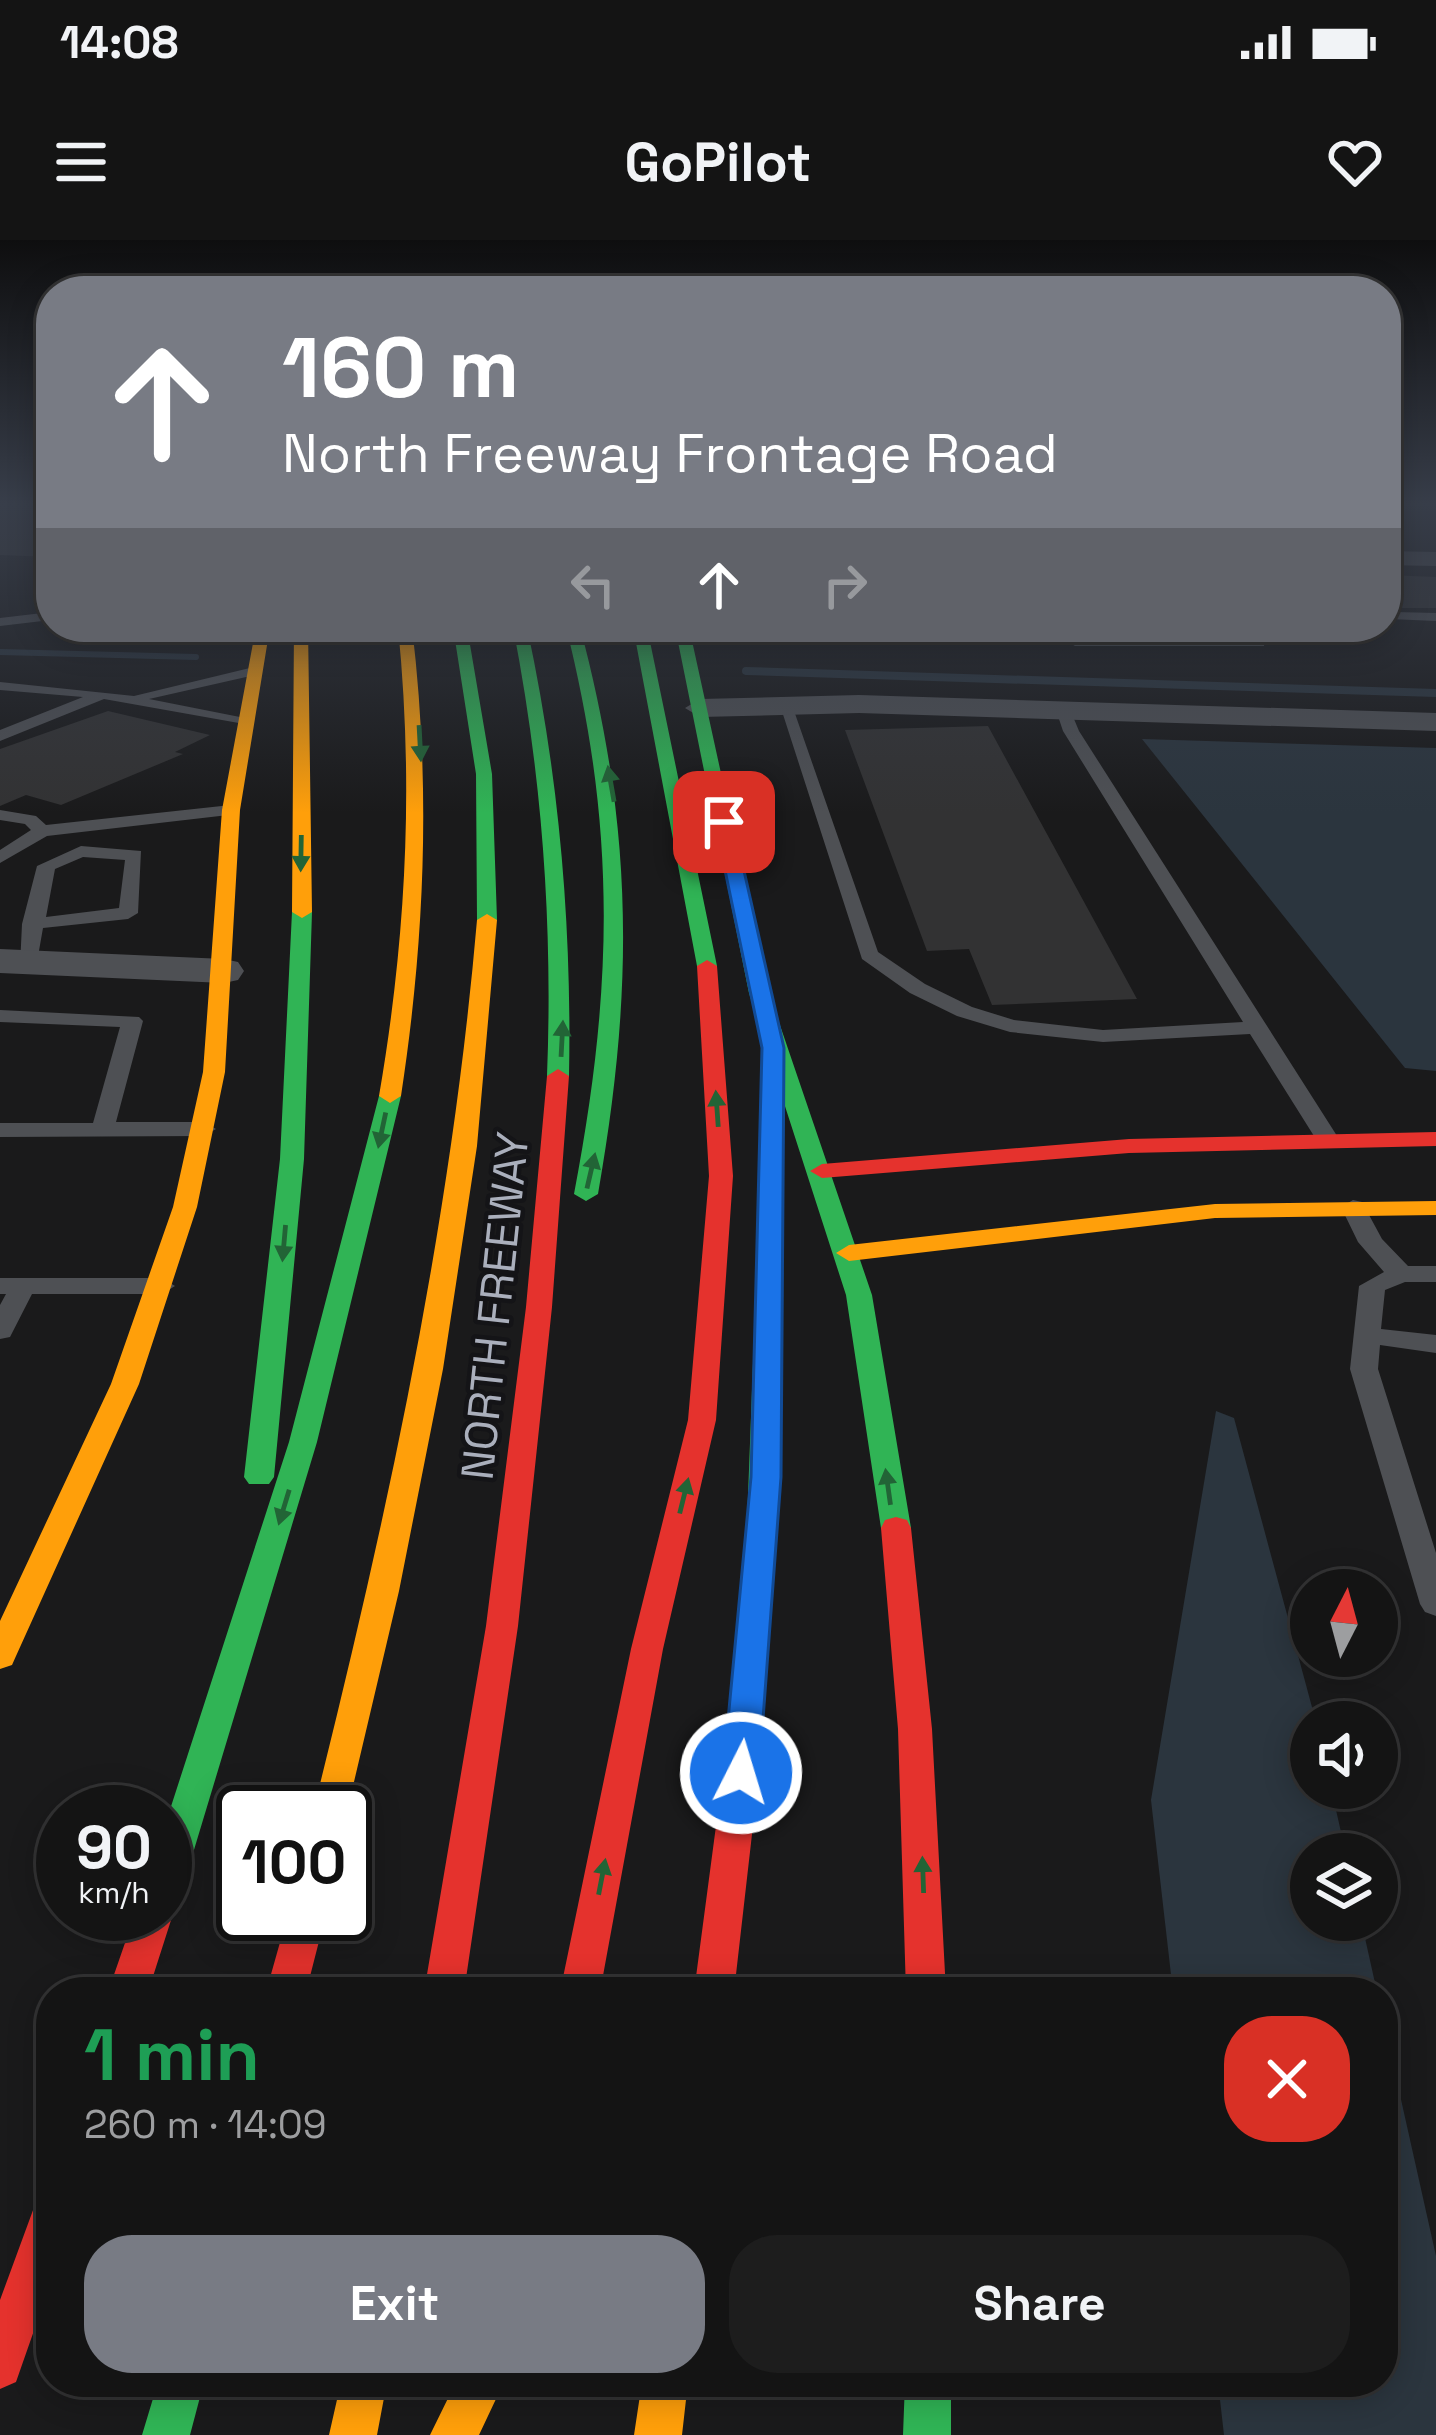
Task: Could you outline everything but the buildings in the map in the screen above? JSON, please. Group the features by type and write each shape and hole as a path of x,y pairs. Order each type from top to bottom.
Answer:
{"main road":[{"path":"0,1656 81,1486 162,1286 204,1129 224,971 231,810 260,642"},
{"path":"217,1730 268,1416 288,1192 299,999 301,642"},
{"path":"302,725 318,642"},
{"path":"192,1803 353,1260 412,968 422,835 420,734 406,642"},
{"name":"NORTH FREEWAY","path":"338,1785 427,1384 485,992 491,833 462,642"},
{"name":"NORTH FREEWAY","path":"446,1977 518,1490 554,1163 564,948 552,783 523,642"},
{"path":"577,642 613,788 624,956 605,1101 581,1214"},
{"path":"583,1977 647,1648 702,1420 722,1176 708,971 643,642"},
{"path":"685,642 773,1048 849,1253 901,1583 920,1780 926,1977"},
{"path":"716,1977 741,1773 766,1477 773,1048"},
{"path":"1327,1139 1353,1207"},
{"path":"822,1172 997,1151 1183,1140 1436,1139"},
{"path":"849,1253 1092,1221 1353,1207 1436,1208"},
{"path":"518,1490 571,1260"},
{"path":"133,1977 145,1941"},
{"path":"290,1977 300,1941"},
{"path":"0,2366 36,2261"},
{"path":"166,2435 177,2397"},
{"path":"353,2435 361,2397"},
{"path":"454,2435 473,2397"},
{"path":"658,2435 663,2397"},
{"path":"927,2435 928,2397"}],"street":[{"path":"700,708 1064,710 1436,722"},
{"path":"20,949 224,971"}],"lane":[{"path":"1401,616 1436,617"},
{"path":"0,622 36,618"},
{"path":"125,699 254,671"},
{"path":"0,686 102,694 245,722"},
{"path":"0,736 102,694"},
{"path":"784,705 869,956 896,976 987,1022 1033,1034 1075,1038 1261,1027"},
{"path":"1064,710 1071,731 1261,1027 1327,1139"},
{"path":"0,720 24,726"},
{"path":"0,858 42,831 231,810"},
{"path":"0,814 30,820 42,831"},
{"path":"81,851 77,839 89,829"},
{"path":"81,851 135,855 128,913 20,949 46,866 81,851"},
{"path":"0,1016 132,1022 104,1130"},
{"path":"0,1158 9,1130 204,1129"},
{"path":"1353,1207 1371,1242 1401,1274"},
{"path":"1436,1274 1401,1274 1372,1286 1364,1370 1436,1604"},
{"path":"0,1331 12,1286 162,1286"},
{"path":"1365,1335 1436,1344"}],"shaded area":[{"path":"1142,739 1436,748 1436,1071 1405,1068"},
{"path":"1216,1411 1234,1418 1290,1626 1290,1677 1304,1677 1310,1701 1290,1701 1290,1809 1336,1809 1341,1833 1290,1833 1290,1941 1366,1941 1374,1977 1171,1977 1151,1800"},
{"path":"1398,2086 1436,2256 1436,2435 1224,2435 1220,2397 1398,2397"}],"waterway":[{"path":"0,652 196,657"},
{"path":"746,671 1436,693"}],"traffic: fast":[{"path":"462,642 484,774 487,920"},
{"path":"523,642 554,850 560,962 558,1076"},
{"path":"577,642 605,771 617,909 609,1048 586,1194"},
{"path":"643,642 707,966"},
{"path":"685,642 759,993 859,1295 896,1528"},
{"path":"259,1477 292,1159 302,912"},
{"path":"762,1523 773,1048"},
{"path":"192,1797 303,1442 390,1096"},
{"path":"166,2435 177,2397"},
{"path":"927,2435 928,2397"}],"traffic: slow":[{"path":"0,1656 125,1384 185,1207 214,1072 231,810 260,642"},
{"path":"301,642 302,912"},
{"path":"390,1096 407,978 416,862 415,745 407,642"},
{"path":"337,1785 407,1481 449,1258 478,1033 487,920"},
{"path":"849,1253 1215,1211 1436,1208"},
{"path":"353,2435 361,2397"},
{"path":"454,2435 473,2397"},
{"path":"658,2435 663,2397"}],"traffic: jam":[{"path":"583,1977 647,1649 702,1420 721,1176 707,966"},
{"path":"446,1977 502,1626 539,1307 558,1076"},
{"path":"822,1171 1129,1146 1436,1139"},
{"path":"716,1977 741,1773 762,1523"},
{"path":"896,1528 915,1729 925,1977"},
{"path":"133,1977 145,1941"},
{"path":"290,1977 300,1941"},
{"path":"0,2366 36,2261"}],"route":[{"path":"724,822 773,1048 766,1477 741,1773"}]}
